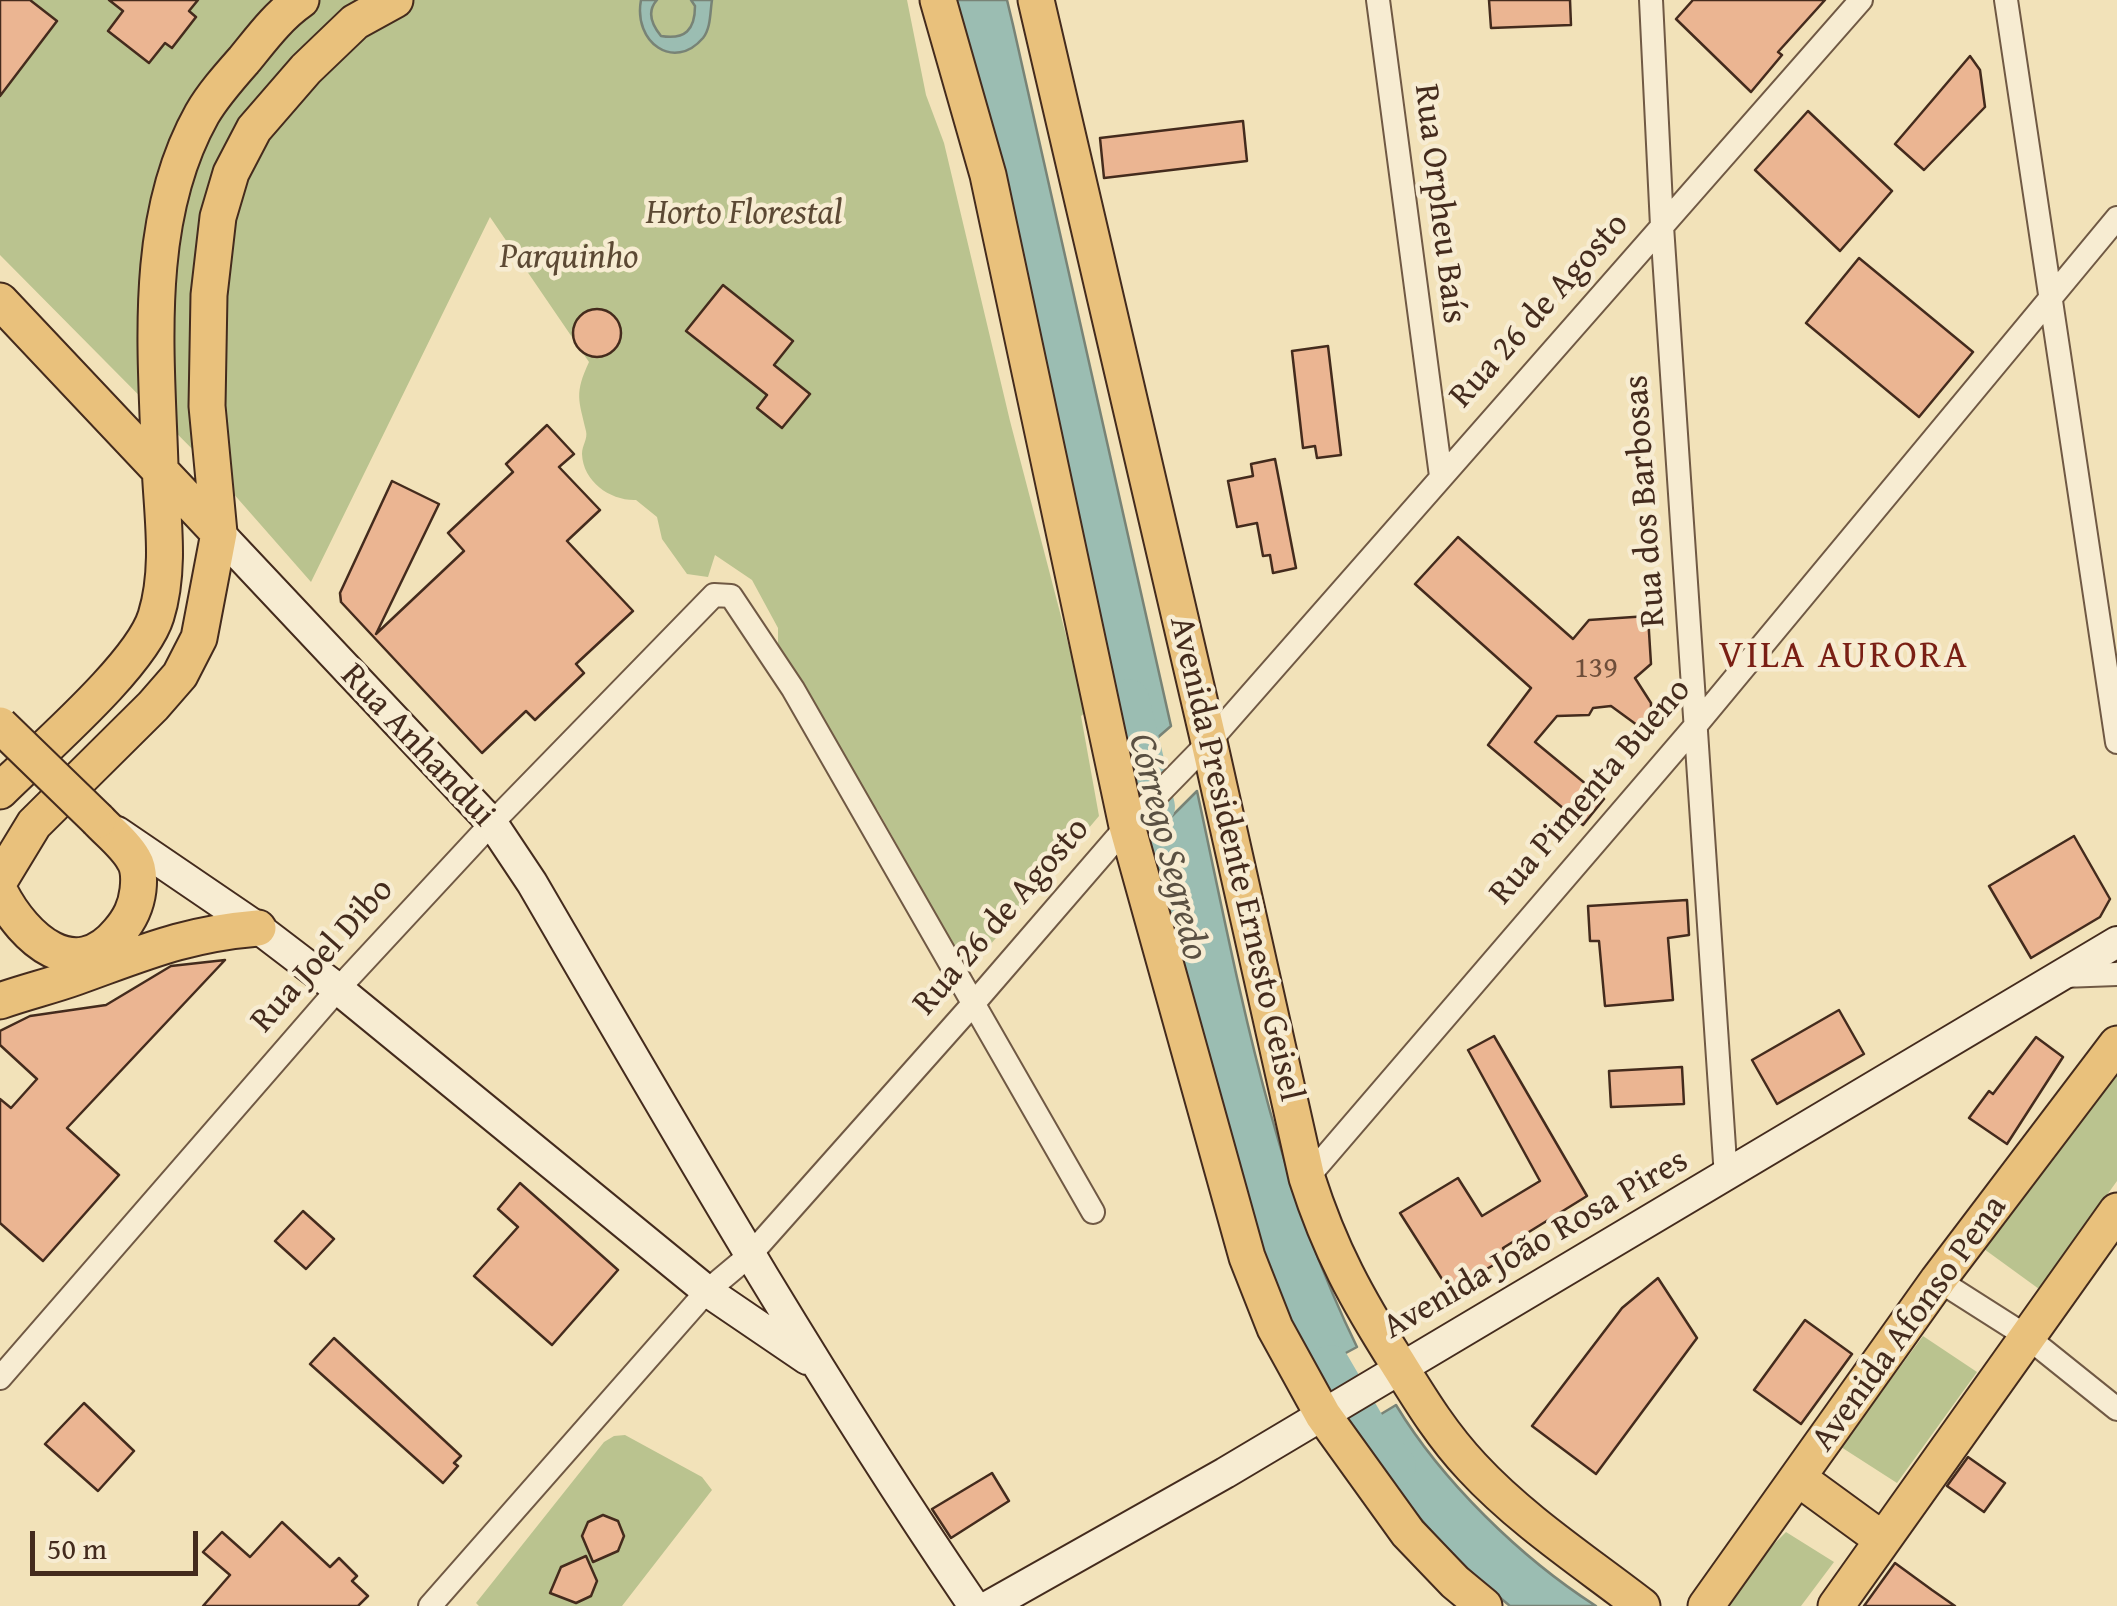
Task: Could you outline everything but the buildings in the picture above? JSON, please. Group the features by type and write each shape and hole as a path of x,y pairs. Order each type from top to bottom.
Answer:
{"main road":[{"path":"0,791 133,658 156,618 165,564 156,362 157,285 163,234 184,156 203,114 283,13 302,0"},
{"path":"0,880 34,824 180,675 199,638 219,532 207,406 209,295 218,218 231,173 254,129 286,89 355,22 395,0"},
{"path":"938,0 988,174 1132,820 1247,1257 1275,1328 1408,1533 1484,1606"},
{"name":"Avenida Presidente Ernesto Geisel","path":"1036,0 1198,754 1306,1178 1324,1234 1390,1373 1474,1469 1526,1516 1642,1606"},
{"name":"Rua Anhandui","path":"0,300 160,474 219,532"},
{"path":"0,725 134,859 139,883 136,906 109,944 90,954 66,954 44,946 17,922 0,892"},
{"path":"0,1001 156,946 210,932 258,928"},
{"name":"Avenida Afonso Pena","path":"1706,1606 1938,1280 2117,1044"},
{"path":"1836,1606 2117,1211"},
{"path":"1798,1478 1884,1540"}],"street":[{"name":"Rua Orpheu Baís","path":"1378,0 1441,476"},
{"name":"Rua dos Barbosas","path":"1651,0 1662,226 1726,1178"},
{"name":"Rua 26 de Agosto","path":"437,1604 707,1291 750,1255 1132,820 1198,754 1861,0"},
{"path":"2006,0 2117,742"},
{"name":"Rua Pimenta Bueno","path":"1306,1178 1697,724 2117,218"},
{"name":"Rua Anhandui","path":"219,532 492,823 532,883 750,1255 900,1496 974,1606"},
{"name":"Rua Joel Dibo","path":"0,1378 338,988 714,595 731,596 768,650 974,1003"},
{"path":"98,820 258,928 338,988 707,1291 821,1368"},
{"name":"Avenida João Rosa Pires","path":"989,1606 1726,1178 2117,942"},
{"path":"2059,976 2117,974"},
{"path":"974,1003 1093,1212"},
{"path":"1938,1280 2026,1336 2117,1409"}],"green space":[{"name":"Horto Florestal","path":"0,0 907,0 926,95 944,143 1010,421 1086,712 1081,716 1099,816 968,971 877,809 861,803 833,755 825,722 796,682 778,648 778,628 752,580 715,555 708,577 687,574 662,539 657,517 636,500 617,497 600,488 587,473 582,454 586,434 579,397 589,362 490,217 311,582 210,467 0,255"},
{"path":"2117,1068 2117,1181 2039,1289 1984,1249"},
{"path":"1923,1336 1977,1372 1897,1483 1841,1447"},
{"path":"625,1435 702,1477 712,1490 622,1606 479,1606 476,1603 604,1442"},
{"path":"1786,1532 1834,1562 1801,1606 1726,1606 1764,1554"}],"water":[{"path":"641,0 657,0 651,14 653,23 661,36 669,37 682,35 691,27 695,6 691,0 712,0 706,34 692,48 680,52 658,48 643,28"},
{"name":"Córrego Segredo","path":"950,0 1007,0 1171,726 1133,759 1108,684"},
{"name":"Córrego Segredo","path":"1197,791 1243,1004 1279,1144 1327,1281 1357,1347 1314,1370 1286,1330 1141,847"},
{"path":"1396,1405 1436,1462 1485,1516 1540,1565 1596,1606 1510,1606 1444,1545 1353,1431"}],"waterway":[{"name":"Córrego Segredo","path":"1129,699 1155,807"},
{"name":"Córrego Segredo","path":"1155,807 1161,832"},
{"name":"Córrego Segredo","path":"1330,1365 1369,1432 1396,1466"}],"district":[{"name":"VILA AURORA","path":"1844,657"}],"park label":[{"name":"Parquinho","path":"569,258"}]}
